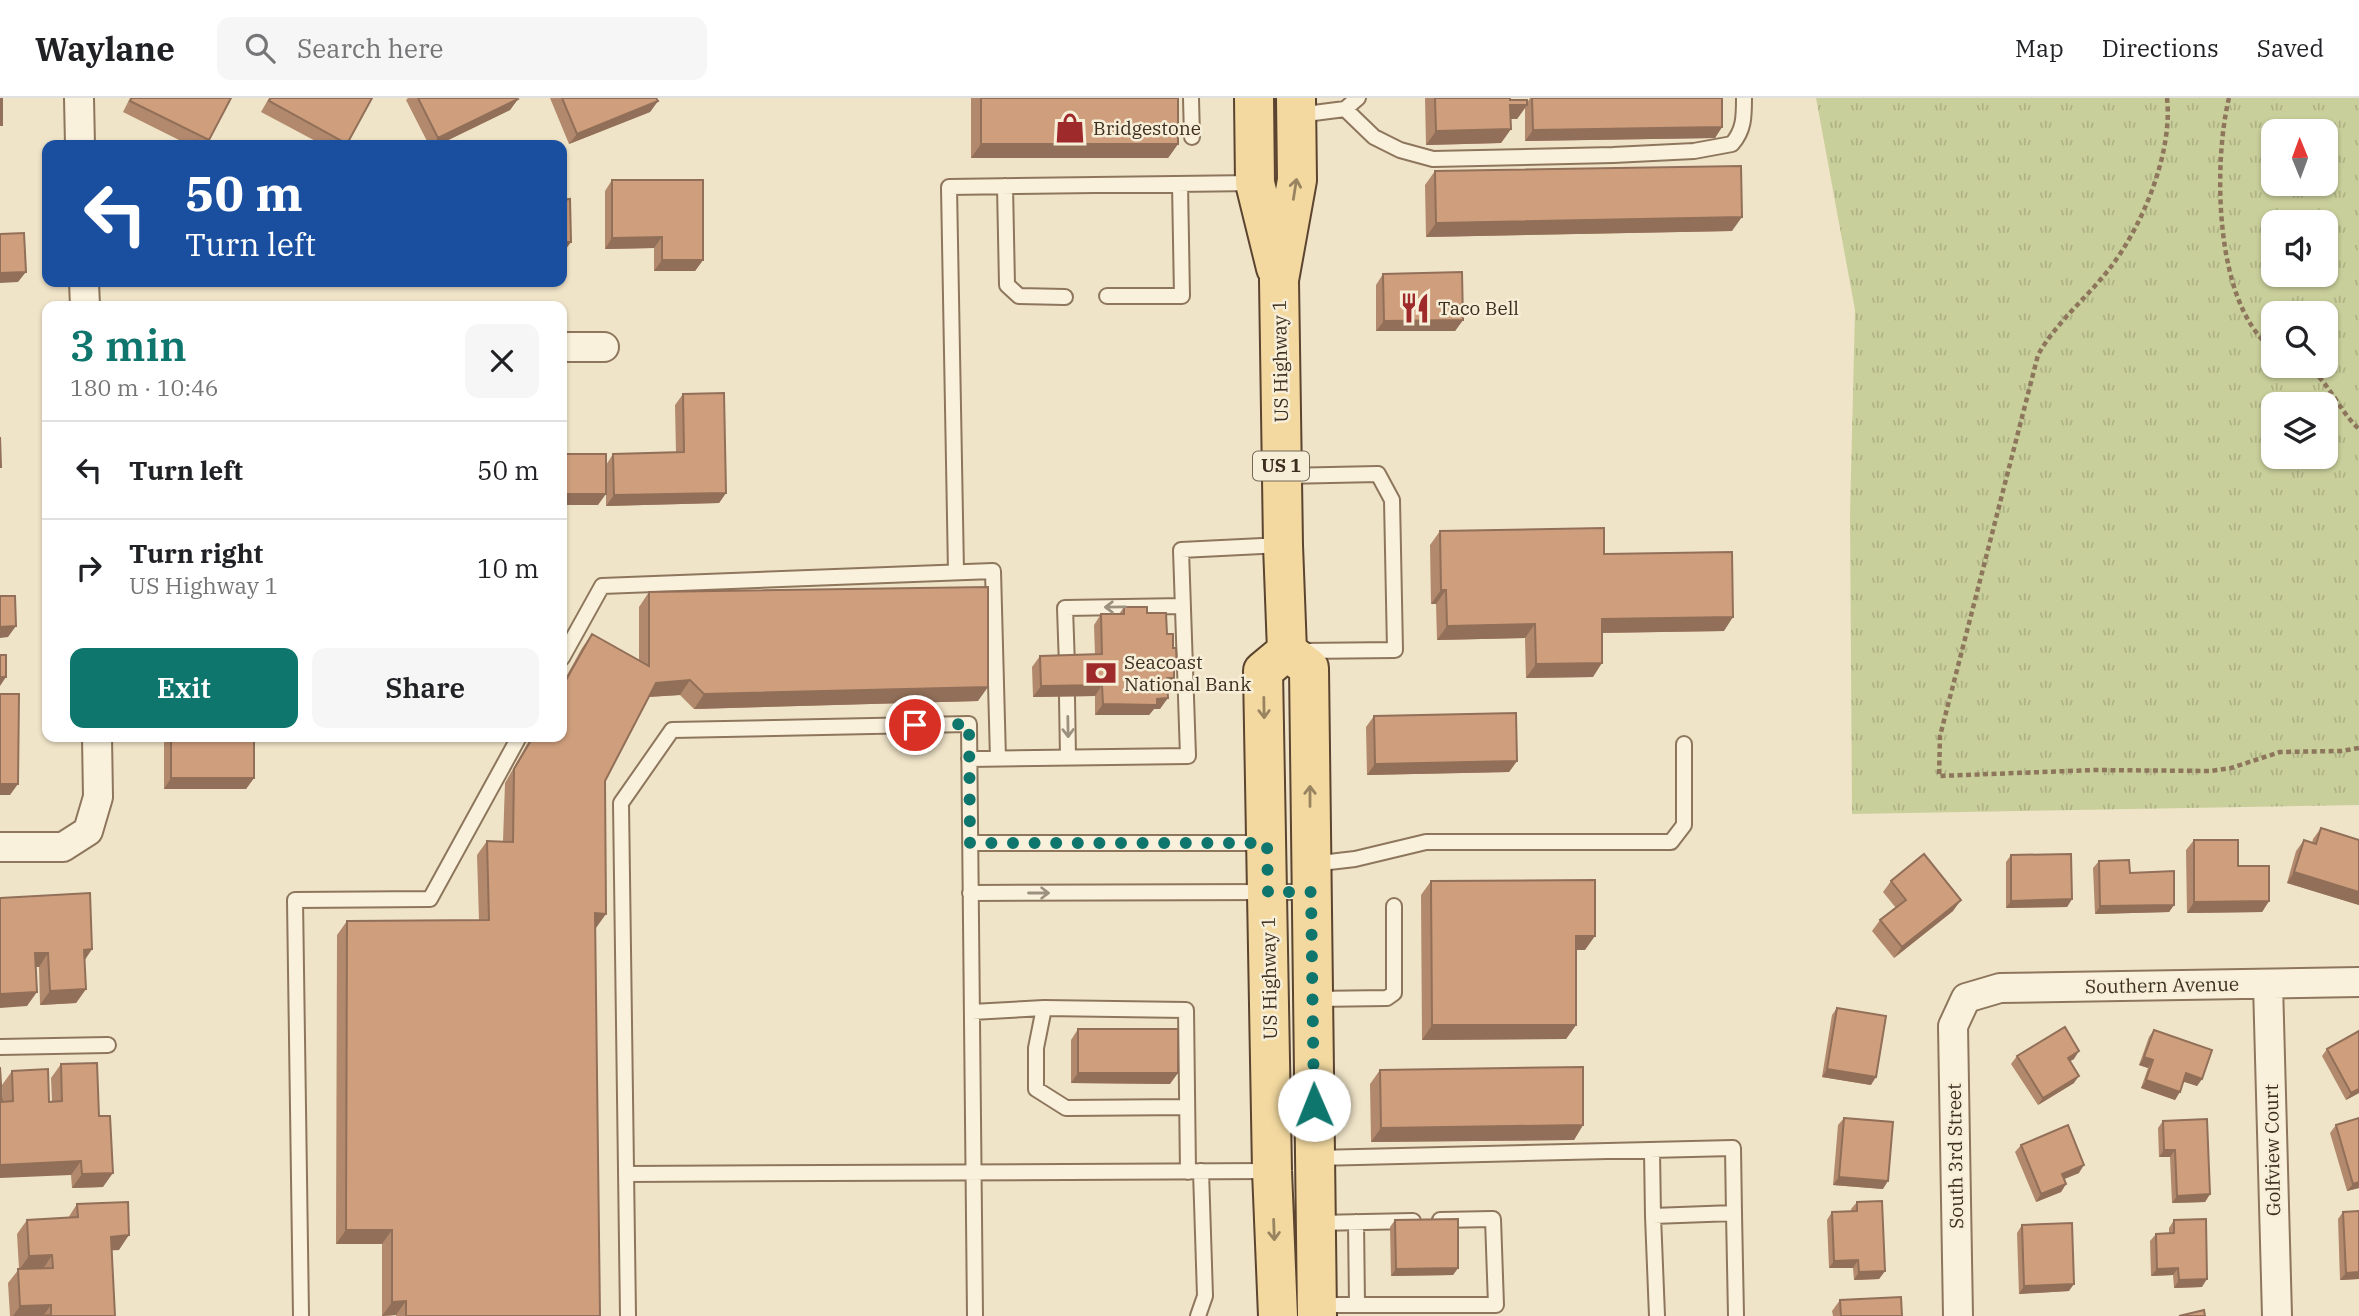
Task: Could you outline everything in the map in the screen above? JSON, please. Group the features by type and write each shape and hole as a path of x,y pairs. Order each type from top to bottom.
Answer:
{"main road":[{"name":"US Highway 1","path":"1254,98 1255,183 1279,280"},
{"name":"US Highway 1","path":"1278,1316 1272,1171 1263,671 1287,651 1279,280 1297,180 1296,106"},
{"path":"1287,651 1309,668 1317,1311"}],"street":[{"path":"79,98 80,140"},
{"path":"567,348 604,347"},
{"path":"0,847 63,847 88,831 98,797 97,742"},
{"name":"Southern Avenue","path":"1966,998 2000,988 2359,982"},
{"name":"Golfview Court","path":"2268,984 2277,1316"},
{"name":"South 3rd Street","path":"1958,1316 1953,1026 1966,998"}],"lane":[{"path":"1191,98 1192,137"},
{"path":"1345,109 1359,98"},
{"path":"1296,106 1345,109 1374,137 1400,150 1433,159 1694,151 1732,144 1741,134 1744,98"},
{"path":"956,572 949,187 1255,183"},
{"path":"1107,296 1182,296 1180,184"},
{"path":"1005,186 1006,285 1019,296 1065,297"},
{"path":"1282,476 1378,474 1392,500 1395,650 1287,651"},
{"path":"969,760 1188,756 1181,550 1283,545"},
{"path":"567,649 602,586 993,571 998,759"},
{"path":"1066,666 1065,608 1183,606"},
{"path":"1067,697 1068,758"},
{"path":"628,1316 621,803 672,730 969,724 975,1316"},
{"path":"302,1316 295,900 430,899 516,742"},
{"path":"970,893 1268,892 1355,859 1426,842 1671,842 1684,825 1684,744"},
{"path":"970,843 1267,843"},
{"path":"1312,999 1387,998 1394,993 1394,906"},
{"path":"972,1012 1044,1009 1186,1010 1187,1107 1205,1296 1198,1316"},
{"path":"1044,1009 1036,1048 1036,1089 1066,1108 1187,1107"},
{"path":"0,1047 108,1045"},
{"path":"1315,1158 1733,1148 1736,1316"},
{"path":"1652,1150 1657,1316"},
{"path":"626,1174 1272,1171"},
{"path":"1653,1216 1734,1213"},
{"path":"1316,1223 1493,1219 1496,1305 1357,1304 1317,1311"},
{"path":"1356,1222 1357,1304"}],"path":[{"path":"2168,98 2166,139 2140,218 2110,268 2059,324 2039,355 1940,736 1939,776 2071,771 2211,771 2231,768 2280,752 2359,748"},
{"path":"2229,98 2221,135 2220,180 2224,241 2244,314 2261,338"},
{"path":"2320,378 2359,429"}],"green space":[{"path":"1816,98 2359,98 2359,805 1852,814 1850,514 1855,310"}],"building":[{"path":"2,98 2,125 0,125"},
{"path":"132,98 231,98 209,140 130,101"},
{"path":"271,98 372,98 349,140 340,140 269,101"},
{"path":"418,98 517,98 518,99 438,138"},
{"path":"562,98 656,98 658,101 577,134"},
{"name":"Bridgestone","path":"981,98 1178,98 1178,144 981,144"},
{"path":"1435,98 1510,98 1527,100 1527,105 1510,105 1511,129 1436,131"},
{"path":"1532,98 1722,98 1722,127 1533,130"},
{"path":"1741,166 1742,217 1436,223 1435,171"},
{"path":"612,180 703,180 703,260 662,260 662,237 612,238"},
{"path":"567,199 570,199 571,242 567,242"},
{"path":"24,233 26,272 0,273 0,234"},
{"name":"Taco Bell","path":"1462,272 1463,320 1384,321 1383,274"},
{"path":"724,393 726,493 614,495 613,454 684,452 683,394"},
{"path":"567,454 606,454 606,494 567,494"},
{"path":"1604,528 1604,554 1732,552 1733,617 1602,619 1602,663 1536,664 1535,624 1447,626 1446,590 1441,590 1440,531"},
{"path":"988,587 988,687 704,694 690,680 656,683 605,781 606,914 595,913 600,1316 406,1316 406,1301 392,1302 392,1230 346,1230 347,921 489,920 487,841 513,842 514,769 530,742 567,742 567,678 592,634 649,666 649,592"},
{"path":"0,596 15,596 16,626 0,627"},
{"name":"Seacoast National Bank","path":"1124,607 1147,607 1147,613 1166,613 1167,634 1173,634 1177,667 1174,667 1174,678 1167,678 1168,698 1157,699 1157,705 1103,704 1102,685 1041,686 1040,656 1102,654 1101,614 1124,614"},
{"path":"0,655 6,655 6,677 0,677"},
{"path":"0,694 19,694 18,784 0,784"},
{"path":"1516,713 1517,761 1375,764 1374,716"},
{"path":"171,742 254,742 254,778 171,778"},
{"path":"2321,828 2359,840 2359,892 2294,872 2304,840 2316,844"},
{"path":"2194,840 2238,840 2238,866 2269,866 2269,901 2194,902"},
{"path":"1924,854 1961,900 1902,947 1880,920 1906,900 1891,881"},
{"path":"2071,854 2072,899 2011,901 2011,855"},
{"path":"2129,860 2130,873 2174,871 2174,905 2100,906 2099,861"},
{"path":"1595,880 1595,936 1576,936 1576,1025 1432,1025 1431,881"},
{"path":"90,893 92,949 84,950 86,989 50,991 48,953 35,953 37,992 0,994 0,898"},
{"path":"1837,1008 1886,1016 1876,1077 1827,1069"},
{"path":"2065,1027 2079,1051 2068,1058 2079,1076 2043,1098 2017,1056"},
{"path":"1078,1029 1178,1029 1178,1073 1078,1073"},
{"path":"2154,1030 2212,1050 2202,1079 2186,1073 2180,1092 2146,1080 2153,1060 2144,1057"},
{"path":"2359,1031 2359,1089 2351,1093 2327,1049"},
{"path":"97,1063 99,1116 110,1116 113,1173 82,1174 81,1161 0,1165 0,1067 2,1102 13,1101 12,1071 48,1069 49,1102 62,1101 61,1064"},
{"path":"1583,1067 1583,1125 1381,1128 1380,1070"},
{"path":"1844,1118 1893,1122 1888,1181 1839,1177"},
{"path":"2359,1118 2359,1182 2353,1184 2336,1125"},
{"path":"2207,1119 2210,1194 2177,1196 2175,1150 2164,1150 2163,1121"},
{"path":"2068,1125 2084,1165 2062,1174 2066,1184 2041,1194 2021,1145"},
{"path":"1882,1201 1885,1271 1859,1272 1858,1260 1834,1261 1832,1212 1857,1211 1857,1202"},
{"path":"128,1202 129,1235 111,1237 115,1316 39,1316 51,1315 51,1305 20,1306 18,1269 53,1268 52,1255 29,1256 27,1220 78,1217 77,1204"},
{"path":"2359,1211 2359,1272 2346,1273 2343,1212"},
{"path":"1458,1219 1458,1268 1396,1269 1395,1220"},
{"path":"2206,1219 2207,1279 2179,1280 2178,1268 2157,1269 2156,1234 2174,1233 2174,1220"},
{"path":"2072,1223 2074,1284 2024,1286 2022,1225"},
{"path":"1901,1297 1902,1316 1841,1316 1840,1300"},
{"path":"2204,1310 2205,1316 2179,1316"}],"place":[{"name":"Bridgestone","path":"1070,128"},
{"name":"Taco Bell","path":"1415,308"},
{"name":"Seacoast National Bank","path":"1101,673"}],"route":[{"path":"915,725 969,724 970,843 1267,843 1268,892 1311,892 1314,1105"}]}
